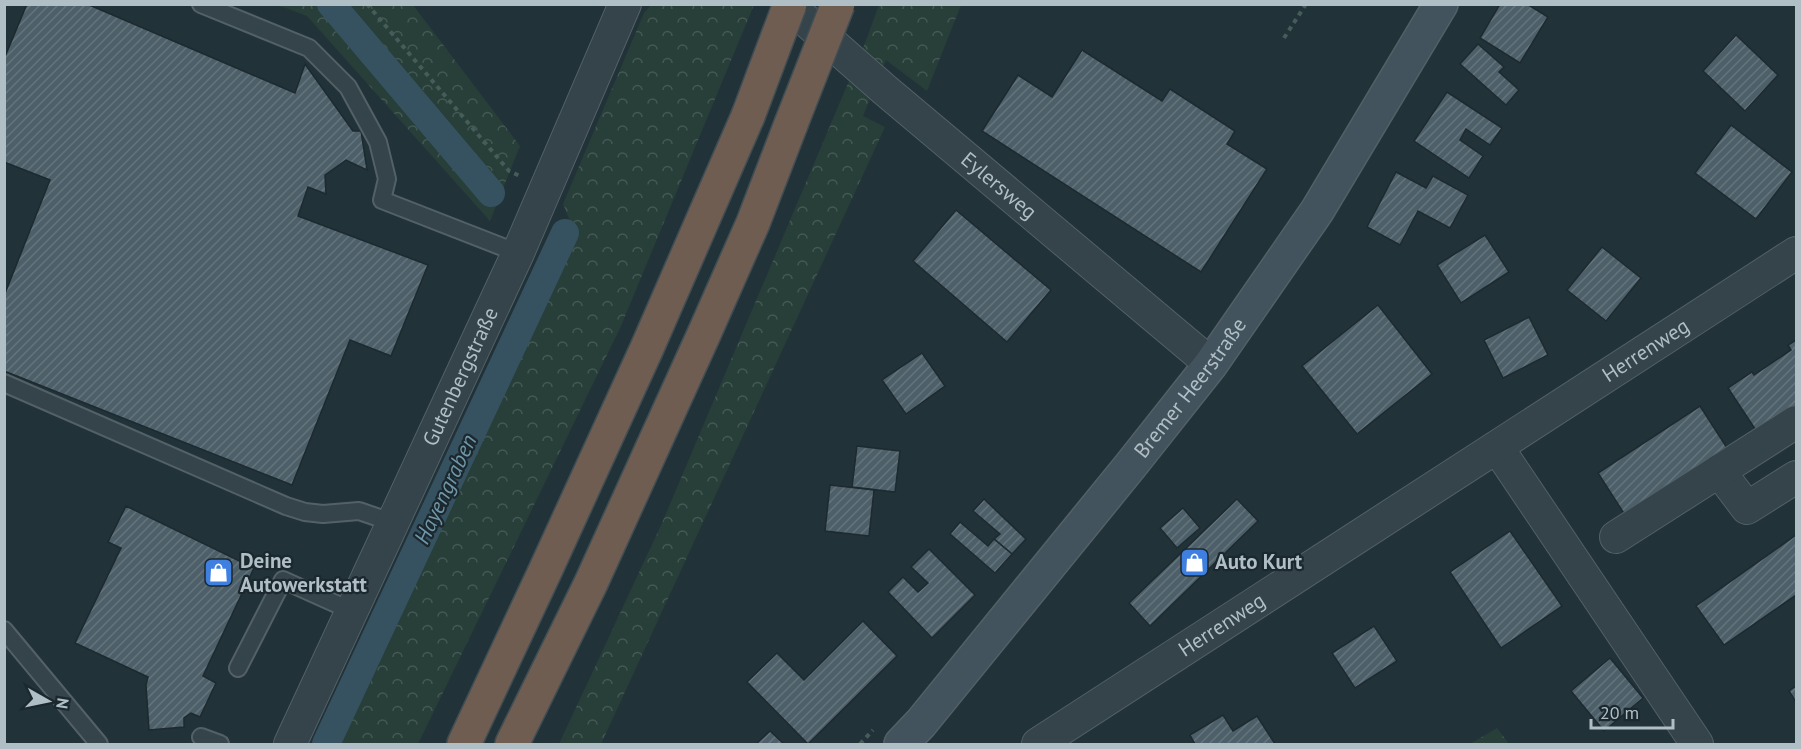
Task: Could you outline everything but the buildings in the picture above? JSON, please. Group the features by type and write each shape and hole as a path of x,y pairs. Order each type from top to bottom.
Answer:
{"highway":[{"path":"464,744 637,369 748,116 789,4"},
{"path":"512,744 591,583 753,223 838,4"}],"street":[{"name":"Gutenbergstraße","path":"290,744 547,189 625,4"},
{"name":"Eylersweg","path":"789,4 885,90 1212,363"},
{"name":"Bremer Heerstraße","path":"901,744 921,723 1212,363 1317,211 1441,4"},
{"name":"Herrenweg","path":"1038,744 1797,253"},
{"path":"1616,537 1786,429 1797,466"},
{"path":"1497,447 1697,744"},
{"path":"1719,471 1747,508 1797,477"}],"lane":[{"path":"201,4 309,48 348,87 378,142 387,179 382,200 518,253"},
{"path":"4,383 286,506 305,512 323,514 359,511 394,522"},
{"path":"238,668 283,580 352,611"},
{"path":"4,630 99,744"},
{"path":"201,737 220,744"}],"path":[{"path":"367,4 509,171 547,189"},
{"path":"1284,38 1306,4"}],"green space":[{"path":"278,5 413,5 520,146 490,221 307,16"},
{"path":"651,5 754,5 621,326 418,744 332,744 575,233 563,204 644,13"},
{"path":"879,5 961,5 927,91 886,60 863,116 885,127 601,744 559,744 662,523"},
{"path":"1497,728 1509,744 1470,744"}],"waterway":[{"name":"Hayengraben","path":"331,4 491,193"},
{"name":"Hayengraben","path":"326,744 565,233"}],"place":[{"name":"Auto Kurt","path":"1194,562"},
{"name":"Deine Autowerkstatt","path":"219,573"}]}
